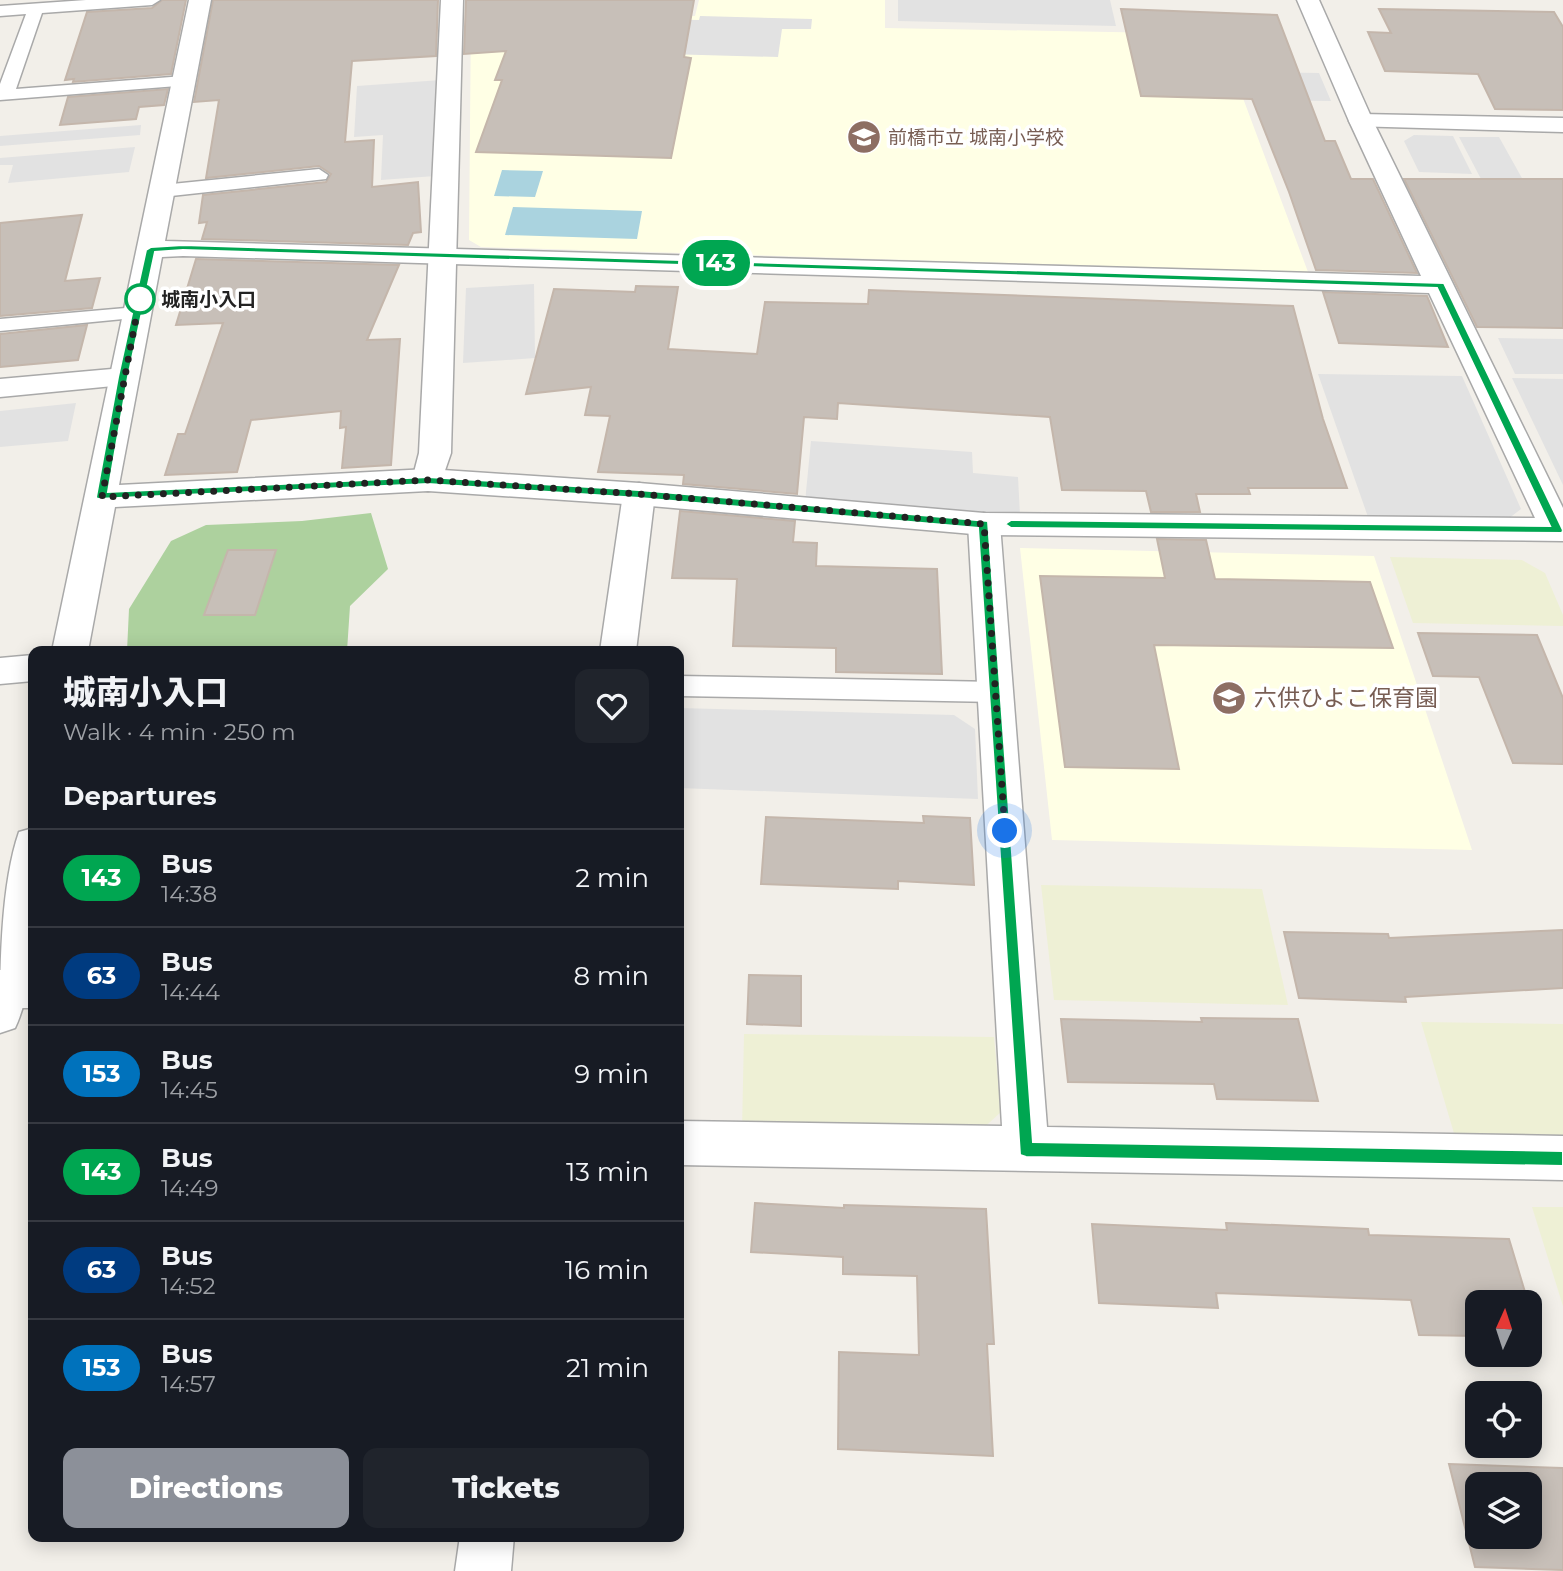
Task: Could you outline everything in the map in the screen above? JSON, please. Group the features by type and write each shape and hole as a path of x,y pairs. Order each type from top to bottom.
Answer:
{"street":[{"path":"71,646 200,0"},
{"path":"428,480 435,453 452,0"},
{"path":"102,497 428,480 639,494 984,524 1561,534 1361,121 1308,0"},
{"path":"1361,121 1563,125"},
{"path":"151,250 183,247 1440,285"},
{"path":"0,388 123,377"},
{"path":"619,646 639,494"},
{"path":"984,524 1026,1149"},
{"path":"0,671 28,668"},
{"path":"10,995 28,878"},
{"path":"684,1143 1563,1158"},
{"path":"483,1571 486,1542"}],"lane":[{"path":"0,11 152,0"},
{"path":"36,9 2,94 184,81"},
{"path":"162,191 319,175"},
{"path":"0,325 137,313"},
{"path":"684,686 996,692"}],"shaded area":[{"name":"前橋市立 城南小学校","path":"699,0 885,0 885,28 1219,34 1308,272 481,247 469,240 471,11 695,16"},
{"path":"898,0 1110,0 1116,26 898,21"},
{"path":"700,16 812,19 811,29 782,29 778,57 666,54 603,18 699,20"},
{"path":"1242,72 1319,73 1331,101 1252,100"},
{"path":"441,80 435,176 381,180 383,135 354,137 357,86"},
{"path":"141,125 140,135 0,146 0,136"},
{"path":"1414,135 1453,136 1472,174 1419,172 1404,141"},
{"path":"1459,137 1499,137 1523,180 1481,179"},
{"path":"135,147 129,172 8,183 13,165 0,165 0,158"},
{"path":"534,284 535,358 463,363 466,288"},
{"path":"1498,338 1563,339 1563,374 1515,374"},
{"path":"1318,374 1462,376 1521,509 1508,519 1368,517"},
{"path":"1512,378 1563,379 1563,485"},
{"path":"76,403 68,441 0,447 0,411"},
{"path":"811,441 972,452 973,473 1018,477 1020,515 881,509 805,502"},
{"name":"六供ひよこ保育園","path":"1020,548 1374,556 1472,850 1052,840"},
{"path":"1390,557 1522,560 1545,573 1563,615 1563,626 1413,623"},
{"path":"684,708 954,715 975,729 978,799 684,788"},
{"path":"1041,885 1262,889 1288,1005 1054,1000"},
{"path":"1421,1022 1563,1024 1563,1141 1456,1140"},
{"path":"744,1034 994,1037 1001,1112 978,1133 742,1130"},
{"path":"1532,1207 1563,1207 1563,1306"}],"green space":[{"path":"371,513 388,569 350,606 347,646 127,646 129,609 171,541 206,525 302,521"}],"water":[{"path":"502,170 543,171 535,197 494,196"},
{"path":"513,207 642,211 637,239 505,235"}],"building":[{"path":"162,0 186,0 171,74 73,82 74,79 65,80 87,12 152,8"},
{"path":"213,0 438,0 436,56 352,61 345,142 374,140 372,187 418,182 421,232 413,233 408,245 202,239 207,222 199,223 203,195 326,182 331,174 319,166 206,178 219,100 194,102"},
{"path":"466,0 694,0 684,57 691,58 671,158 476,152 502,80 495,80 506,51 464,54"},
{"path":"1121,9 1277,15 1325,141 1335,141 1351,179 1373,179 1417,273 1316,270 1252,99 1141,96"},
{"path":"1379,9 1554,12 1563,27 1563,110 1495,109 1478,74 1385,71 1368,32 1391,33"},
{"path":"168,89 164,105 139,107 136,119 60,125 68,97"},
{"path":"1404,179 1563,179 1563,328 1477,327"},
{"path":"82,215 65,281 100,278 92,308 0,316 0,223"},
{"path":"196,259 399,265 367,340 400,339 391,465 342,468 346,427 340,428 341,411 251,420 237,472 165,475 178,434 185,434 223,323 176,325"},
{"path":"636,286 678,287 668,349 757,354 765,302 868,304 869,290 1293,306 1323,419 1347,488 1248,488 1250,494 1196,494 1200,512 1151,512 1146,491 1062,490 1050,417 838,403 837,419 804,417 797,494 683,484 684,475 598,472 610,416 585,415 591,387 526,394 554,289 635,292"},
{"path":"1323,292 1427,296 1448,347 1339,343"},
{"path":"87,325 78,360 0,367 0,334"},
{"path":"680,511 795,521 793,542 817,543 816,566 937,569 942,674 836,672 836,648 733,646 737,579 672,578"},
{"path":"1157,539 1206,540 1215,579 1370,582 1393,648 1154,645 1179,769 1065,767 1040,576 1165,578"},
{"path":"228,550 276,550 255,615 204,615"},
{"path":"1418,633 1537,635 1563,698 1563,764 1513,763 1479,677 1433,676"},
{"path":"923,816 970,818 974,885 898,881 898,889 761,884 766,817 924,823"},
{"path":"1563,930 1563,988 1405,997 1406,1002 1299,998 1284,932 1388,934 1389,938"},
{"path":"749,975 801,976 801,1026 747,1024"},
{"path":"1201,1018 1298,1019 1318,1101 1217,1099 1214,1084 1068,1082 1061,1019 1202,1022"},
{"path":"755,1203 844,1208 844,1205 986,1209 994,1344 987,1344 993,1456 838,1449 839,1352 919,1355 917,1276 843,1274 843,1257 751,1252"},
{"path":"1226,1223 1368,1229 1369,1235 1509,1239 1524,1290 1465,1290 1465,1336 1419,1335 1411,1300 1216,1293 1218,1308 1099,1303 1092,1224 1227,1230"},
{"path":"1449,1464 1563,1468 1563,1570 1475,1567 1470,1549 1542,1549 1542,1472 1465,1472 1465,1527"}],"bus line":[{"name":"143","path":"1011,524 1558,530 1440,285 183,247 151,250 123,377 102,497 428,480 639,494 984,524 1026,1149 1563,1158"}],"place":[{"name":"前橋市立 城南小学校","path":"864,137"},
{"name":"城南小入口","path":"140,299"},
{"name":"六供ひよこ保育園","path":"1229,698"}],"route":[{"path":"140,299 141,292 102,497 428,480 639,494 984,524 1005,831"}]}
